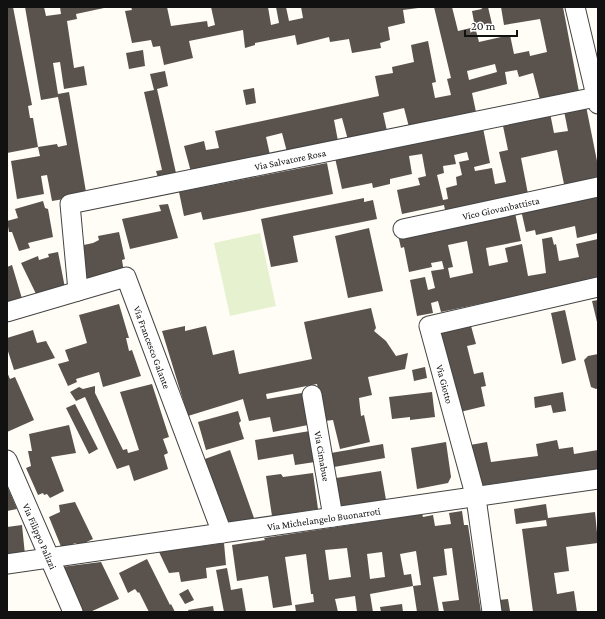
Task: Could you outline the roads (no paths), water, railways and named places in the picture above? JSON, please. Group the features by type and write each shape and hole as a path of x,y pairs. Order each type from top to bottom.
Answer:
{"street":[{"path":"575,7 597,100"},
{"name":"Via Salvatore Rosa","path":"78,291 70,204 597,100"},
{"name":"Vico Giovanbattista","path":"403,228 598,187"},
{"name":"Via Francesco Galante","path":"7,312 126,277 222,533"},
{"name":"Via Giotto","path":"492,612 476,498 429,326 598,287"},
{"name":"Via Cimabue","path":"312,394 333,517"},
{"name":"Via Filippo Palizzi","path":"7,460 73,612"},
{"name":"Via Michelangelo Buonarroti","path":"7,564 476,498 598,479"}]}
